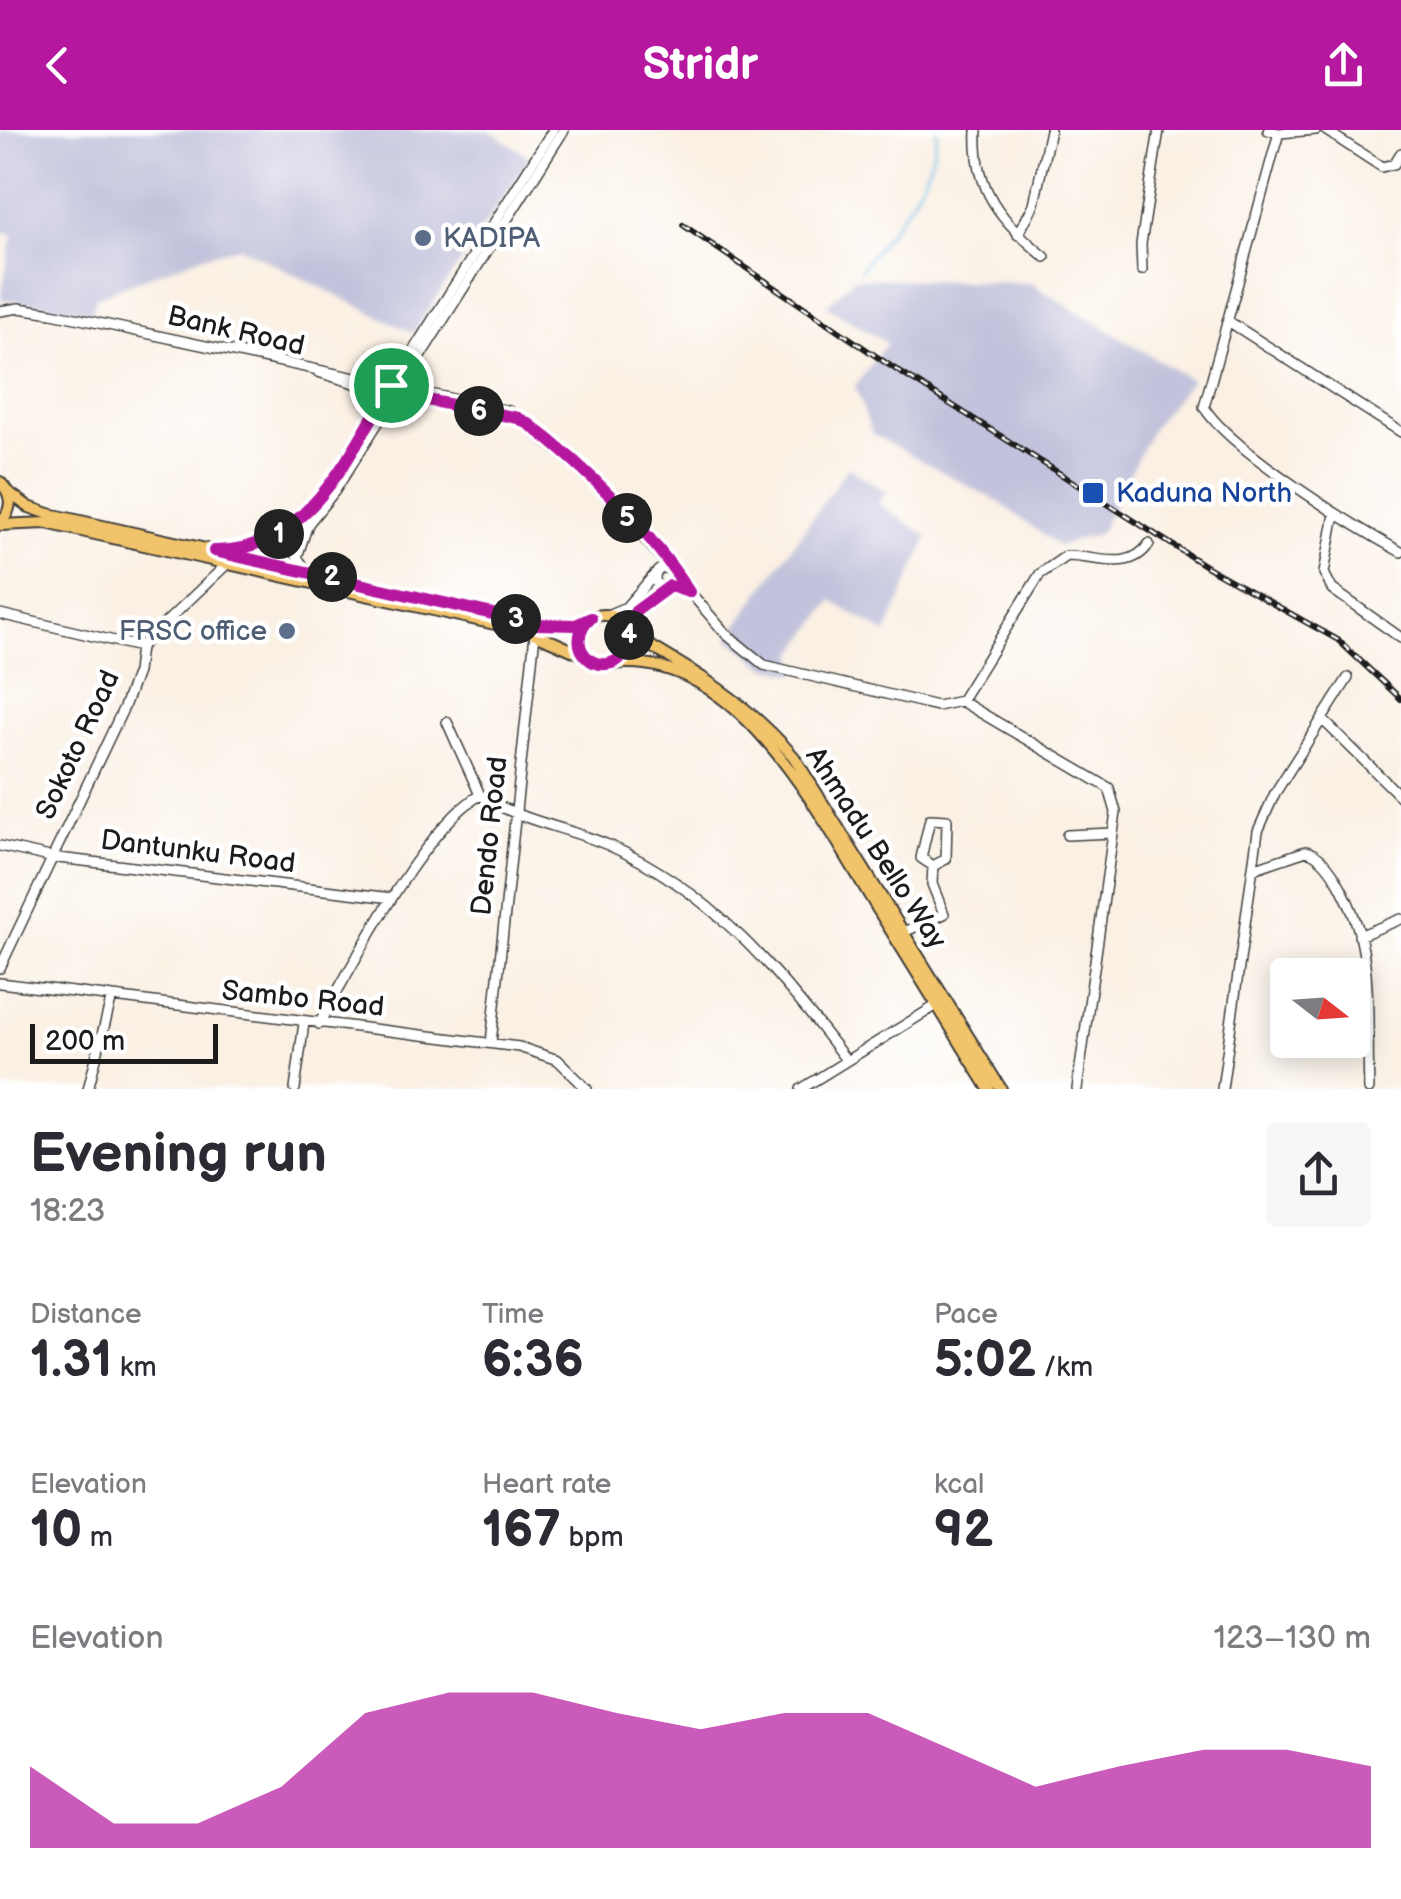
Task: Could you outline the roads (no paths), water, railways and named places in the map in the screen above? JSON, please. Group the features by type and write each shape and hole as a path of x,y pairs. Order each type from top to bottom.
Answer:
{"main road":[{"path":"0,524 46,523 535,634 599,666 613,664 627,651 627,630 607,615 576,625 537,624 38,511 4,487"},
{"path":"0,524 10,506 4,487"},
{"path":"583,655 579,635 591,618"},
{"name":"Ahmadu Bello Way","path":"627,630 730,693 762,719 815,786 1001,1089"},
{"name":"Ahmadu Bello Way","path":"613,664 642,662 671,668 730,707 775,749 989,1089"}],"street":[{"path":"313,573 300,566 296,557 304,532 553,130"},
{"path":"382,409 371,384 409,366 564,130"},
{"path":"977,130 977,167 994,210 1046,257"},
{"path":"1018,235 1034,204 1050,130"},
{"path":"1142,270 1140,244 1159,130"},
{"path":"1316,130 1274,131 1204,404 1207,413 1234,439 1335,514 1401,552"},
{"path":"1325,130 1382,167 1394,164 1401,154"},
{"name":"Bank Road","path":"0,312 19,308 52,313 318,372 327,369 394,390"},
{"path":"1228,321 1401,432"},
{"path":"409,366 426,392"},
{"path":"394,390 426,392 493,406 518,418 566,455 657,550 726,634 778,672 937,706 961,701 1109,788 1116,812 1076,1089"},
{"path":"394,390 518,418"},
{"path":"214,551 260,543 294,524 329,485 382,409 412,397"},
{"path":"1335,514 1324,573 1332,589 1401,638"},
{"path":"961,701 1040,574 1066,556 1127,562 1140,556 1149,544"},
{"path":"607,615 626,607 657,572 662,562 657,550"},
{"name":"Sokoto Road","path":"0,968 129,696 140,647 226,565"},
{"path":"657,572 674,573"},
{"path":"657,572 656,584 689,592"},
{"path":"627,630 641,604 669,587 674,573"},
{"path":"0,614 140,647"},
{"name":"Dendo Road","path":"491,1043 535,634"},
{"path":"1222,1089 1264,813 1348,678"},
{"path":"1322,720 1401,798"},
{"path":"446,722 480,795 514,816 610,846 699,901 738,930 791,988 846,1060"},
{"path":"319,1024 392,898 448,826 480,795"},
{"path":"904,932 944,914 932,884 933,866 948,854 950,826 945,819 925,823 921,858 933,866"},
{"path":"1067,835 1112,833"},
{"name":"Dantunku Road","path":"0,846 50,857 392,898"},
{"path":"1253,868 1292,854 1316,853 1338,886 1360,938 1369,1089"},
{"path":"1360,938 1401,921"},
{"name":"Sambo Road","path":"0,983 110,1000 491,1043 558,1060 586,1089"},
{"path":"88,1089 110,1000"},
{"path":"802,1089 937,1005"},
{"path":"295,1089 304,1022"}],"waterway":[{"path":"860,270 919,187 928,169 937,130"}],"railway":[{"path":"683,225 892,367 1207,567 1338,640 1401,699"}],"place":[{"name":"KADIPA","path":"423,238"},
{"name":"Kaduna North","path":"1093,493"},
{"name":"FRSC office","path":"287,631"}]}
